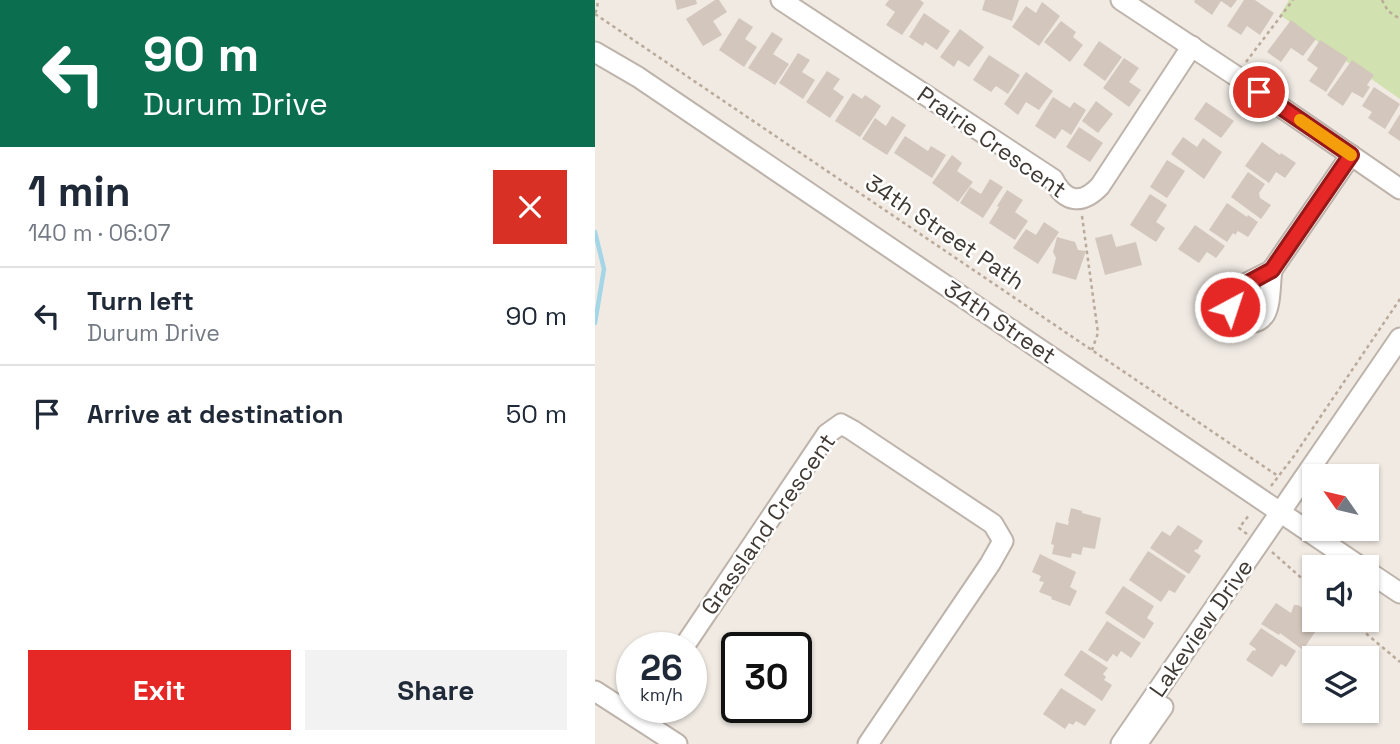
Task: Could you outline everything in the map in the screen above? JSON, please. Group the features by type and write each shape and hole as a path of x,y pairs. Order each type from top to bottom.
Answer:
{"street":[{"name":"Prairie Crescent","path":"781,0 1053,179 1066,196 1075,198 1083,198 1100,186 1192,46"},
{"path":"1121,0 1400,189"},
{"name":"34th Street","path":"595,37 638,77"},
{"name":"34th Street","path":"595,52 638,77 1343,555"},
{"path":"1272,270 1351,155"},
{"name":"Lakeview Drive","path":"1121,744 1286,516 1400,338"},
{"name":"Grassland Crescent","path":"694,632 827,434 841,424 867,439 993,524 1003,541 868,744"},
{"name":"Lakeview Drive","path":"1137,744 1265,546"},
{"path":"1379,579 1400,593"},
{"path":"595,691 616,701"},
{"path":"652,723 677,744"}],"path":[{"path":"595,14 598,0"},
{"path":"1236,76 1293,0"},
{"path":"1382,0 1388,11 1400,19"},
{"name":"34th Street Path","path":"595,14 1278,476"},
{"path":"1081,211 1098,333 1092,350"},
{"path":"1302,578 1265,546 1239,528 1294,456 1400,299"},
{"path":"1364,632 1400,662"}],"green space":[{"path":"1289,0 1400,0 1400,99 1280,15"},
{"path":"1258,288 1262,291 1261,306 1254,314 1241,310 1240,297"}],"building":[{"path":"675,0 696,0 697,4 677,10"},
{"path":"719,0 727,12 713,21 722,35 703,46 686,19"},
{"path":"889,0 920,0 924,3 902,35 886,25 895,12 885,5"},
{"path":"985,0 1019,0 1012,21 982,10"},
{"path":"1237,0 1231,8 1221,1 1212,15 1194,2"},
{"path":"1244,0 1255,0 1274,13 1260,35 1247,26 1241,35 1227,26"},
{"path":"1042,2 1060,16 1039,46 1012,27 1026,6 1036,13"},
{"path":"924,13 950,31 937,50 925,42 923,46 909,37"},
{"path":"739,18 753,27 745,39 757,47 744,67 719,50"},
{"path":"1291,20 1316,39 1303,56 1291,48 1281,62 1267,52"},
{"path":"1061,21 1076,32 1073,37 1083,45 1070,62 1044,42"},
{"path":"960,29 984,47 969,67 958,60 954,67 940,57"},
{"path":"772,32 783,39 773,54 789,64 775,85 748,68"},
{"path":"1320,40 1348,58 1326,92 1309,81 1318,68 1307,60"},
{"path":"1099,41 1122,57 1105,81 1083,65"},
{"path":"798,53 810,60 802,72 815,80 803,99 779,83"},
{"path":"989,55 1020,75 1008,94 996,86 991,92 973,80"},
{"path":"1124,58 1139,68 1129,82 1141,90 1129,107 1103,88"},
{"path":"1352,60 1374,75 1363,98 1352,92 1343,106 1327,95"},
{"path":"827,71 840,79 833,89 844,97 830,118 806,102"},
{"path":"1026,72 1053,91 1039,110 1026,102 1018,115 1004,104"},
{"path":"1374,87 1400,104 1385,129 1368,118 1372,112 1362,106"},
{"path":"853,93 862,99 865,95 881,106 860,137 835,121"},
{"path":"1053,97 1070,108 1074,102 1086,110 1071,135 1062,129 1055,139 1035,126"},
{"path":"1096,101 1113,114 1098,133 1082,121"},
{"path":"1206,102 1234,121 1221,138 1194,119"},
{"path":"1400,114 1400,141 1388,133"},
{"path":"892,116 906,125 887,155 862,139 875,118 886,126"},
{"path":"1079,127 1103,143 1090,162 1066,147"},
{"path":"905,136 928,151 931,146 946,155 932,178 894,153"},
{"path":"1183,137 1197,147 1203,138 1222,152 1204,179 1171,154"},
{"path":"1262,142 1296,163 1285,178 1276,172 1269,183 1245,166"},
{"path":"952,155 962,163 957,171 973,182 958,202 932,183"},
{"path":"1167,160 1185,171 1167,198 1150,187"},
{"path":"1248,172 1265,184 1259,193 1260,198 1271,205 1261,219 1231,197"},
{"path":"990,179 1003,187 983,218 960,203 970,187 981,194"},
{"path":"1007,190 1023,200 1015,212 1028,221 1015,240 989,223"},
{"path":"1150,194 1167,205 1156,222 1165,228 1156,242 1130,225"},
{"path":"1227,203 1258,222 1248,237 1238,231 1235,235 1233,233 1227,242 1209,230"},
{"path":"1044,222 1059,232 1038,264 1013,248 1026,229 1036,235"},
{"path":"1195,225 1225,246 1216,258 1207,252 1199,263 1178,249"},
{"path":"1112,234 1116,247 1136,242 1142,265 1105,275 1095,238"},
{"path":"1057,237 1075,242 1078,250 1086,251 1076,280 1052,273"},
{"path":"1071,508 1101,518 1095,549 1083,547 1081,555 1072,553 1071,558 1052,554 1054,545 1051,544 1056,522 1068,525"},
{"path":"1178,525 1203,541 1194,551 1201,556 1189,574 1150,548 1162,531 1170,536"},
{"path":"1148,551 1186,576 1175,593 1169,590 1161,602 1129,580"},
{"path":"1040,554 1076,572 1070,587 1077,591 1070,606 1039,592 1044,582 1039,581 1041,576 1032,572"},
{"path":"1123,586 1154,606 1147,618 1154,623 1144,639 1105,613"},
{"path":"1276,603 1291,613 1294,605 1298,605 1302,608 1302,632 1315,632 1302,649 1280,633 1279,635 1261,624"},
{"path":"1107,621 1141,643 1131,658 1121,651 1117,657 1113,654 1107,662 1088,650"},
{"path":"1261,628 1296,651 1286,667 1281,664 1272,677 1246,660 1256,649 1249,644"},
{"path":"1081,650 1108,668 1103,674 1106,677 1104,680 1112,685 1102,701 1064,675"},
{"path":"1061,688 1096,710 1085,726 1076,721 1073,725 1069,723 1065,729 1043,714"}],"waterway":[{"path":"595,232 604,269 595,323"}],"slow traffic":[{"path":"1300,120 1351,155"}],"route":[{"path":"1230,307 1231,299 1239,288 1272,270 1351,155 1259,92"}]}
